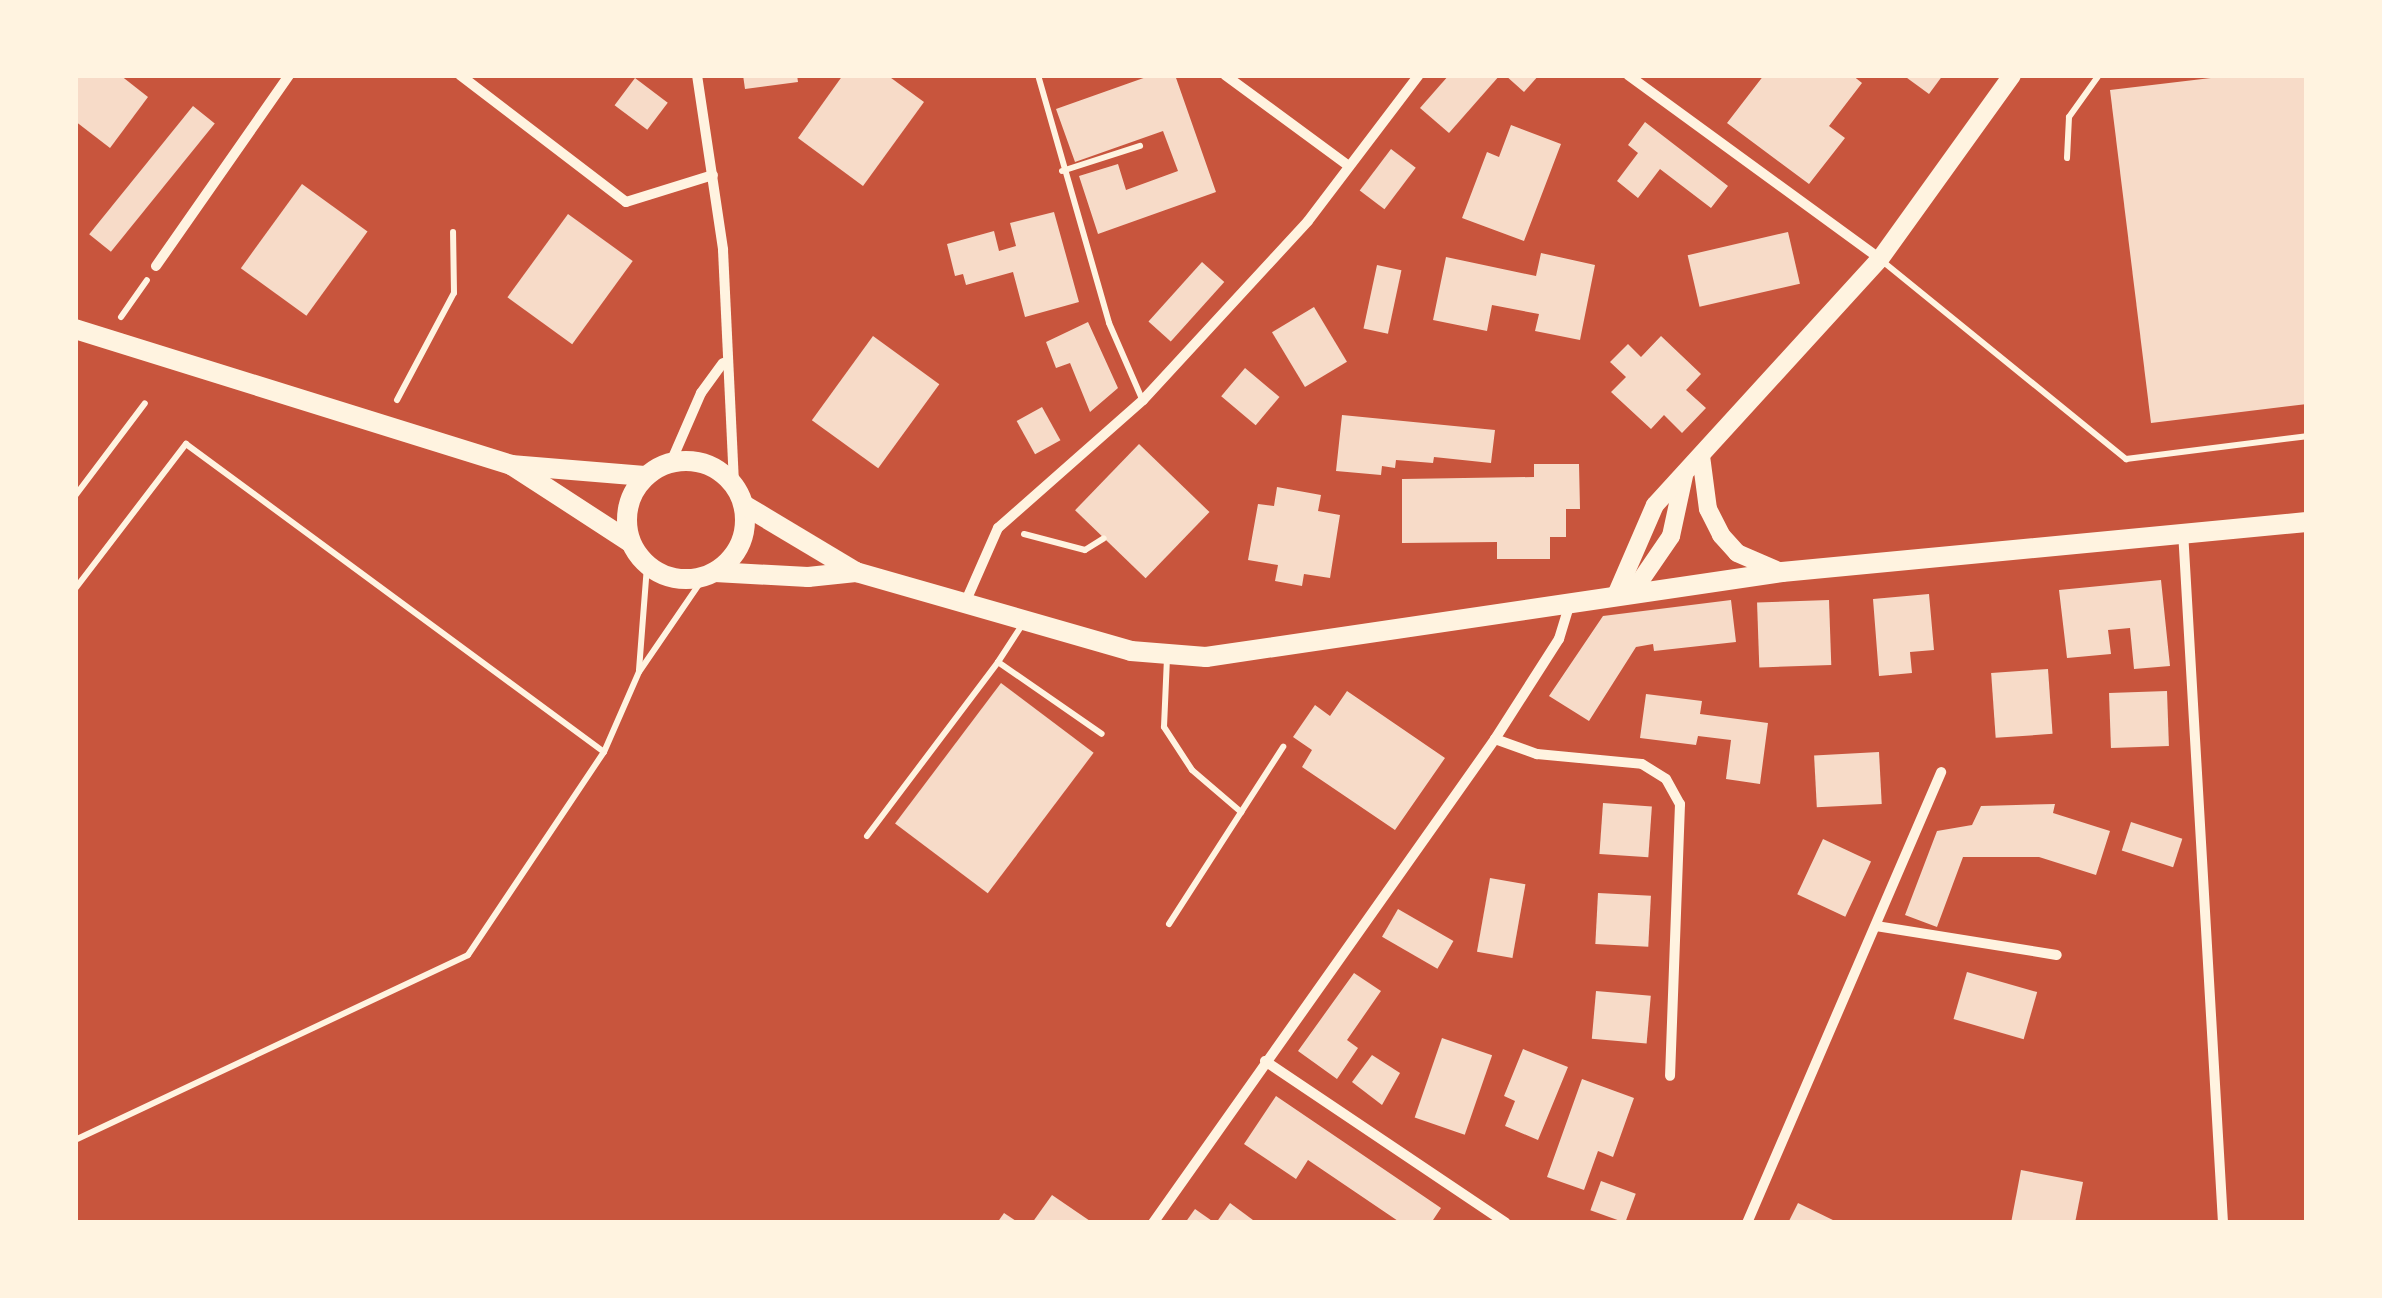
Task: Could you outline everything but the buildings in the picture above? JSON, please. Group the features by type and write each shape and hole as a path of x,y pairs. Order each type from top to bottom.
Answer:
{"main road":[{"path":"75,329 511,465 646,476"},
{"path":"630,542 627,507 646,476 671,462 706,464 739,496 856,572 1025,621 1167,656 1206,657 1782,572 2307,522"},
{"path":"511,465 630,542 648,566 674,578 808,578 856,572"},
{"path":"710,575 741,544 739,496"}],"street":[{"path":"156,266 289,75"},
{"path":"460,75 626,202 713,176"},
{"path":"697,75 723,250 724,362 739,496"},
{"path":"1226,75 1349,166"},
{"path":"964,604 998,528 1142,400 1308,221 1419,75"},
{"path":"1628,75 1880,259"},
{"path":"1624,594 1638,535 1684,475 1880,259 2012,75"},
{"path":"671,462 701,394 724,362"},
{"path":"1701,456 1708,509 1721,536 1738,553 1782,572"},
{"path":"1624,594 1671,536 1684,475"},
{"path":"2183,531 2223,1223"},
{"path":"1153,1223 1495,739 1559,639 1570,602"},
{"path":"1495,739 1538,754 1642,764 1666,779 1680,804 1670,1076"},
{"path":"1746,1223 1941,772"},
{"path":"1876,926 2057,955"},
{"path":"1265,1060 1506,1223"}],"lane":[{"path":"1038,75 1062,171 1110,323 1142,400"},
{"path":"2067,158 2069,117 2099,75"},
{"path":"1062,171 1140,146"},
{"path":"1880,259 2126,460 2307,436"},
{"path":"75,588 186,444 604,752"},
{"path":"639,672 648,566"},
{"path":"75,1140 468,954 604,752 639,672 710,575"},
{"path":"867,836 1025,621"},
{"path":"1167,656 1164,727 1192,770 1241,812"},
{"path":"998,662 1102,734"},
{"path":"1169,924 1283,747"}],"path":[{"path":"398,400 454,293 453,232"},
{"path":"121,317 156,266"},
{"path":"75,496 144,403"},
{"path":"998,528 1085,550 1104,538"}]}
